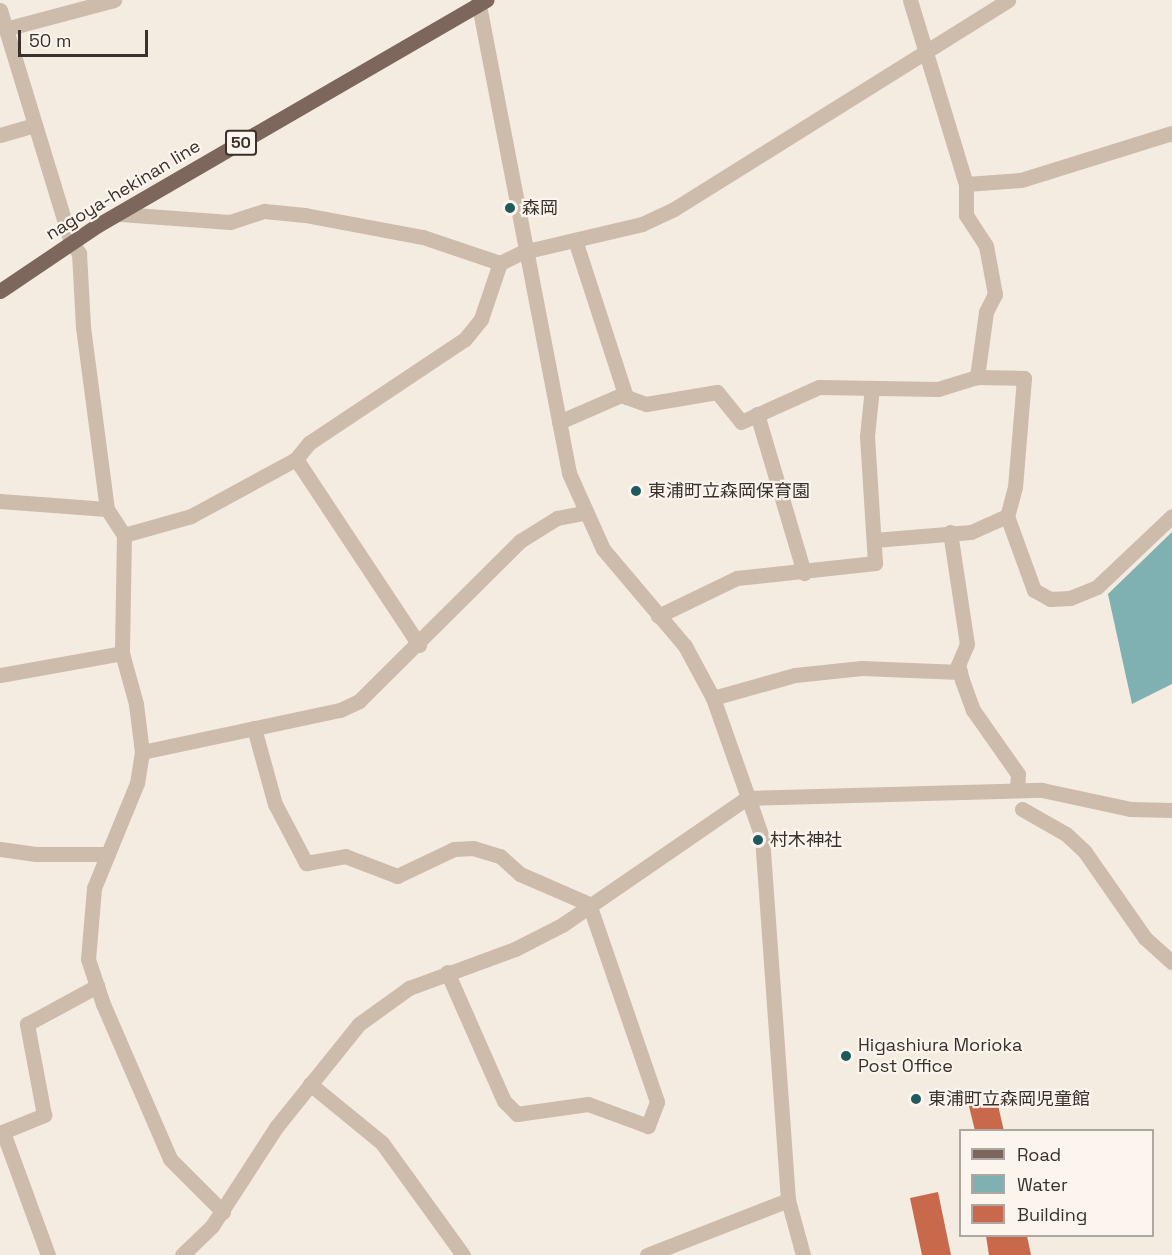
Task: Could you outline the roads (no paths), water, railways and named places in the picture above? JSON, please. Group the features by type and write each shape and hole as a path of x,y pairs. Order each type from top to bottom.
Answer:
{"main road":[{"name":"nagoya-hekinan line","path":"0,291 71,242 482,1"}],"street":[{"path":"6,30 114,0"},
{"path":"910,0 966,184 966,215 986,246 995,294 987,312 977,377"},
{"path":"120,214 230,222 264,211 304,215 423,237 500,263 523,252 642,224 674,209 927,54 1008,0"},
{"path":"482,1 523,252 569,473 583,513 603,549 685,646 713,698 762,837 768,876 788,1200 803,1255"},
{"path":"0,10 71,242 80,254 84,327 107,509 124,535 122,653 136,704 142,752 137,783 94,888 88,959 97,986 170,1159 223,1212"},
{"path":"0,135 35,125"},
{"path":"966,184 1021,180 1172,133"},
{"path":"575,240 626,397"},
{"path":"124,535 191,516 296,459 309,442 465,339 481,319 500,263"},
{"path":"559,422 605,400 626,397 646,404 717,392 741,422 819,387 938,389 977,377 1024,378 1016,487 1007,516 1034,590 1050,599 1070,598 1097,587 1172,516"},
{"path":"658,616 737,578 804,573 875,563 867,435 872,388"},
{"path":"757,414 804,573"},
{"path":"296,459 419,645"},
{"path":"0,501 107,509"},
{"path":"142,752 340,711 359,701 419,645 520,541 556,518 583,513"},
{"path":"874,540 971,532 1007,516"},
{"path":"950,532 967,644 960,672 973,710 1018,774 1017,790"},
{"path":"0,675 122,653"},
{"path":"713,698 795,675 862,668 960,672"},
{"path":"254,728 275,804 306,863 345,856 397,876 454,849 473,848 500,856 520,874 589,904 657,1102 648,1126 588,1104 517,1114 504,1101 447,972"},
{"path":"182,1255 223,1212 277,1126 359,1024 409,988 447,972 515,950 589,904 606,898 747,798 1042,790 1131,809 1172,810"},
{"path":"1022,809 1066,834 1085,852 1144,938 1172,963"},
{"path":"0,849 36,854 108,854"},
{"path":"48,1255 1,1132 44,1115 27,1024 97,986"},
{"path":"310,1084 382,1143 463,1255"},
{"path":"647,1255 788,1200"}],"water":[{"path":"1172,532 1172,684 1132,704 1108,594"}],"place":[{"name":"森岡","path":"510,208"},
{"name":"東浦町立森岡保育園","path":"636,491"},
{"name":"村木神社","path":"758,840"},
{"name":"Higashiura Morioka Post Office","path":"846,1056"},
{"name":"東浦町立森岡児童館","path":"916,1099"}]}
